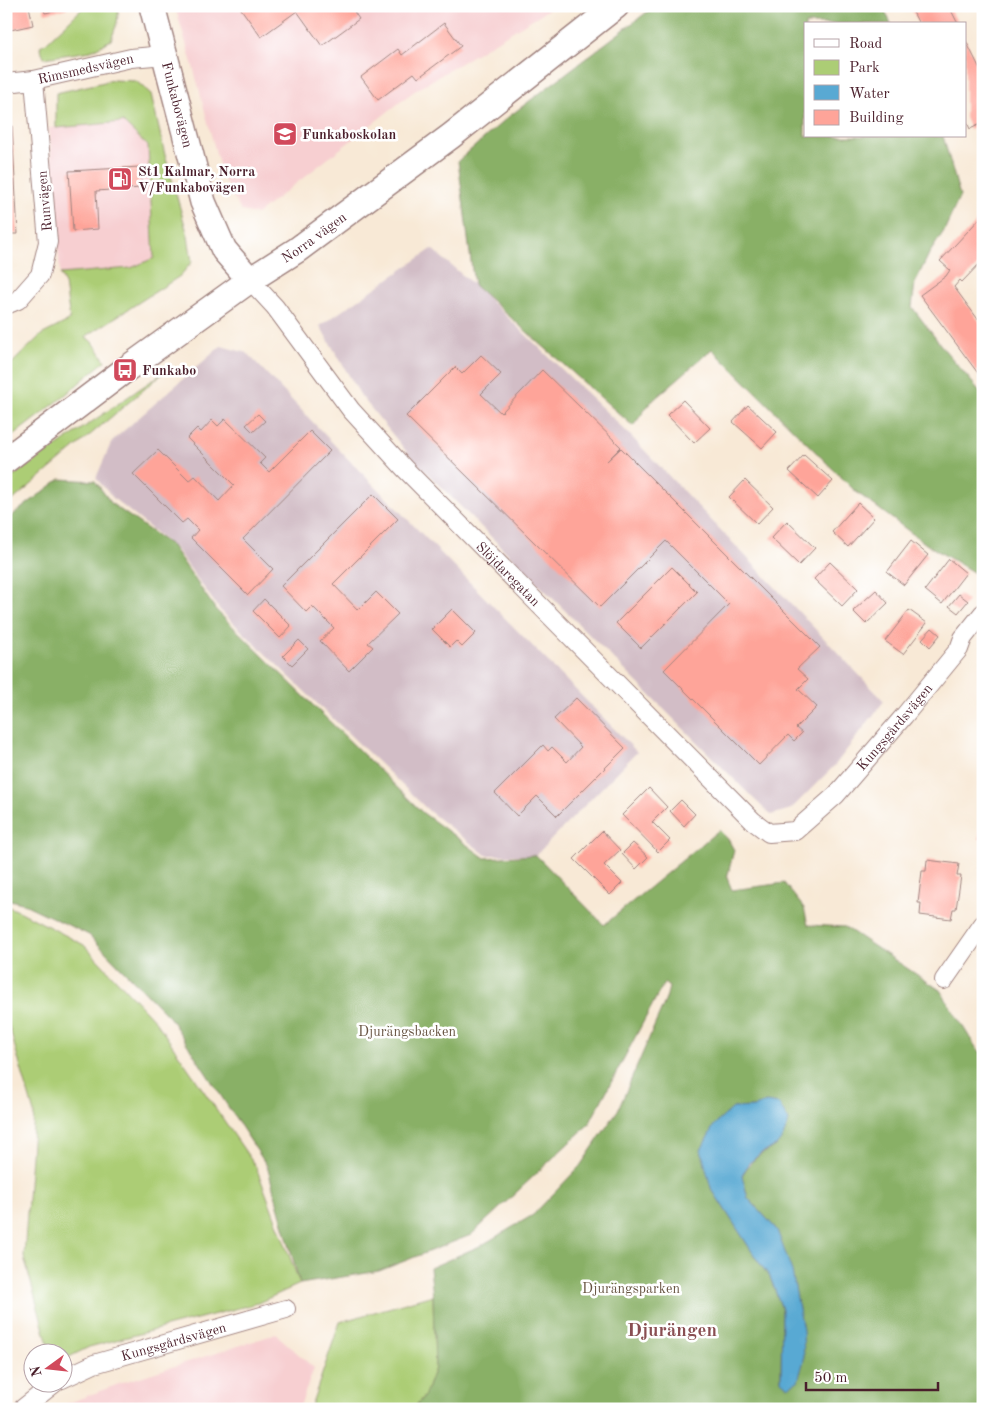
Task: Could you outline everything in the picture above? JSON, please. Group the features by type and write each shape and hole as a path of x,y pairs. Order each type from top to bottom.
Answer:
{"main road":[{"name":"Funkabovägen","path":"152,6 203,202 224,250 250,280"},
{"name":"Norra vägen","path":"6,460 62,416 250,280 297,250 451,136 616,6"}],"street":[{"name":"Rimsmedsvägen","path":"6,83 34,80 131,58 165,55"},
{"name":"Runvägen","path":"6,304 18,300 40,275 48,242 34,80"},
{"name":"Slöjdaregatan","path":"250,280 275,307 351,410 404,468 753,821 769,832 795,831"},
{"name":"Kungsgårdsvägen","path":"795,831 836,795 959,648 963,638 983,613"},
{"path":"944,980 983,924"},
{"name":"Kungsgårdsvägen","path":"72,1374 94,1364 286,1308"},
{"path":"22,1409 43,1392"}],"shaded area":[{"name":"Funkaboskolan","path":"175,6 554,6 413,92 257,214 241,211 222,176"},
{"path":"123,122 148,147 154,258 131,268 60,274 49,128"},
{"path":"432,249 474,285 624,429 884,701 835,765 791,809 771,815 755,800 411,457 361,396 320,326"},
{"path":"221,346 247,353 347,458 637,752 536,855 486,855 430,812 220,610 175,548 113,498 96,478 112,441"},
{"path":"276,1334 314,1368 299,1409 53,1409 124,1382"}],"green space":[{"path":"85,6 119,6 117,23 111,40 91,51 44,58 40,46 46,43"},
{"path":"655,6 883,6 890,22 804,22 804,138 944,138 960,196 944,231 929,254 915,283 912,307 943,348 983,395 983,578 926,544 855,491 712,349 650,403 633,426 474,285 458,161 507,118"},
{"path":"113,80 136,81 151,94 165,155 188,236 192,262 180,276 85,337 99,350 105,361 58,401 6,441 6,369 41,335 70,320 65,284 60,274 131,268 154,258 148,146 123,122 56,128 56,93"},
{"path":"167,370 6,506 6,481"},
{"path":"60,479 95,481 112,504 172,546 216,610 423,813 485,858 536,855 604,925 719,830 728,839 734,850 727,878 732,890 784,883 804,908 808,925 845,927 940,990 977,1049 983,1054 983,1409 413,1409 425,1395 435,1368 433,1296 430,1268 482,1245 533,1215 580,1166 618,1110 666,999 669,987 664,983 589,1124 471,1235 379,1271 300,1284 267,1166 170,1018 89,935 22,903 6,899 6,520","holes":["766,1102 776,1146 756,1158 742,1176 748,1198 777,1230 788,1387 781,1380 782,1309 770,1277 711,1188 733,1108 753,1107"]},
{"path":"6,906 84,945 157,1023 256,1167 300,1284 258,1303 89,1347 72,1356 72,1342 47,1342 24,1257 34,1113 6,1016"},
{"path":"433,1295 435,1368 425,1395 413,1409 310,1409 340,1322"}],"water":[{"path":"766,1102 779,1104 789,1121 783,1137 776,1146 761,1153 748,1164 742,1176 748,1198 777,1230 792,1271 803,1330 804,1360 798,1381 788,1387 781,1381 782,1309 770,1277 711,1188 701,1150 714,1125 733,1108 753,1107"}],"building":[{"path":"6,6 29,6 33,25 6,31"},
{"path":"43,6 67,6 68,8 45,13"},
{"path":"239,6 350,6 359,19 322,46 297,11 261,37"},
{"path":"910,6 949,6 957,22 918,22"},
{"path":"444,23 461,46 418,78 414,73 378,100 361,77 398,49 402,55"},
{"path":"966,41 983,75 983,123 970,129 966,120"},
{"path":"6,126 12,126 18,234 6,234"},
{"path":"140,167 142,188 96,191 98,229 73,231 69,171"},
{"path":"983,215 983,260 962,282 960,280 954,287 983,326 983,380 920,295 946,276 950,270 940,261"},
{"path":"481,355 501,374 481,394 501,413 542,370 621,447 607,461 621,448 820,647 797,669 808,679 798,689 817,707 796,728 802,733 794,741 788,735 759,765 664,670 729,604 666,541 600,607 406,416 455,367 462,374"},
{"path":"683,400 710,428 694,443 667,415"},
{"path":"748,405 777,432 762,448 733,422"},
{"path":"258,414 265,421 253,432 246,425"},
{"path":"225,419 265,458 260,463 269,472 310,431 330,451 243,539 273,569 248,595 191,538 198,530 187,519 182,523 133,474 158,450 189,481 195,476 219,501 234,485 187,438 197,428 201,432 212,420 218,426"},
{"path":"804,455 833,481 818,498 789,471"},
{"path":"745,480 773,507 757,524 729,497"},
{"path":"373,494 398,519 333,584 358,610 376,592 398,614 368,643 373,647 349,671 320,641 334,628 312,606 306,612 281,586"},
{"path":"858,503 874,518 848,547 832,532"},
{"path":"787,521 815,548 799,565 771,538"},
{"path":"911,541 928,555 904,585 887,572"},
{"path":"949,559 966,573 942,604 925,590"},
{"path":"830,562 858,589 842,606 814,579"},
{"path":"672,567 697,592 641,648 616,623"},
{"path":"876,590 888,603 866,624 853,611"},
{"path":"959,594 968,601 958,613 949,606"},
{"path":"264,599 291,626 280,638 253,611"},
{"path":"452,609 476,633 462,647 456,641 450,647 432,629"},
{"path":"909,610 927,623 903,654 885,641"},
{"path":"932,628 940,635 930,647 922,639"},
{"path":"299,640 308,649 292,665 283,656"},
{"path":"576,698 625,748 557,816 537,796 517,816 495,793 543,745 548,751 552,747 567,762 581,747 554,719"},
{"path":"649,788 667,807 652,822 670,840 658,852 622,815"},
{"path":"681,800 695,814 684,826 670,811"},
{"path":"982,818 983,839 979,839"},
{"path":"602,831 620,850 604,865 622,883 610,895 574,859"},
{"path":"633,843 648,857 636,869 622,854"},
{"path":"927,860 959,864 957,876 961,876 956,909 953,909 951,919 920,915 921,903 918,903 922,871 926,871"}],"place":[{"name":"Funkaboskolan","path":"285,134"},
{"name":"St1 Kalmar, Norra V/Funkabovägen","path":"120,179"},
{"name":"Funkabo","path":"125,370"}],"district":[{"name":"Djurängen","path":"672,1329"}],"park label":[{"name":"Djurängsbacken","path":"407,1031"},
{"name":"Djurängsparken","path":"631,1288"}]}
